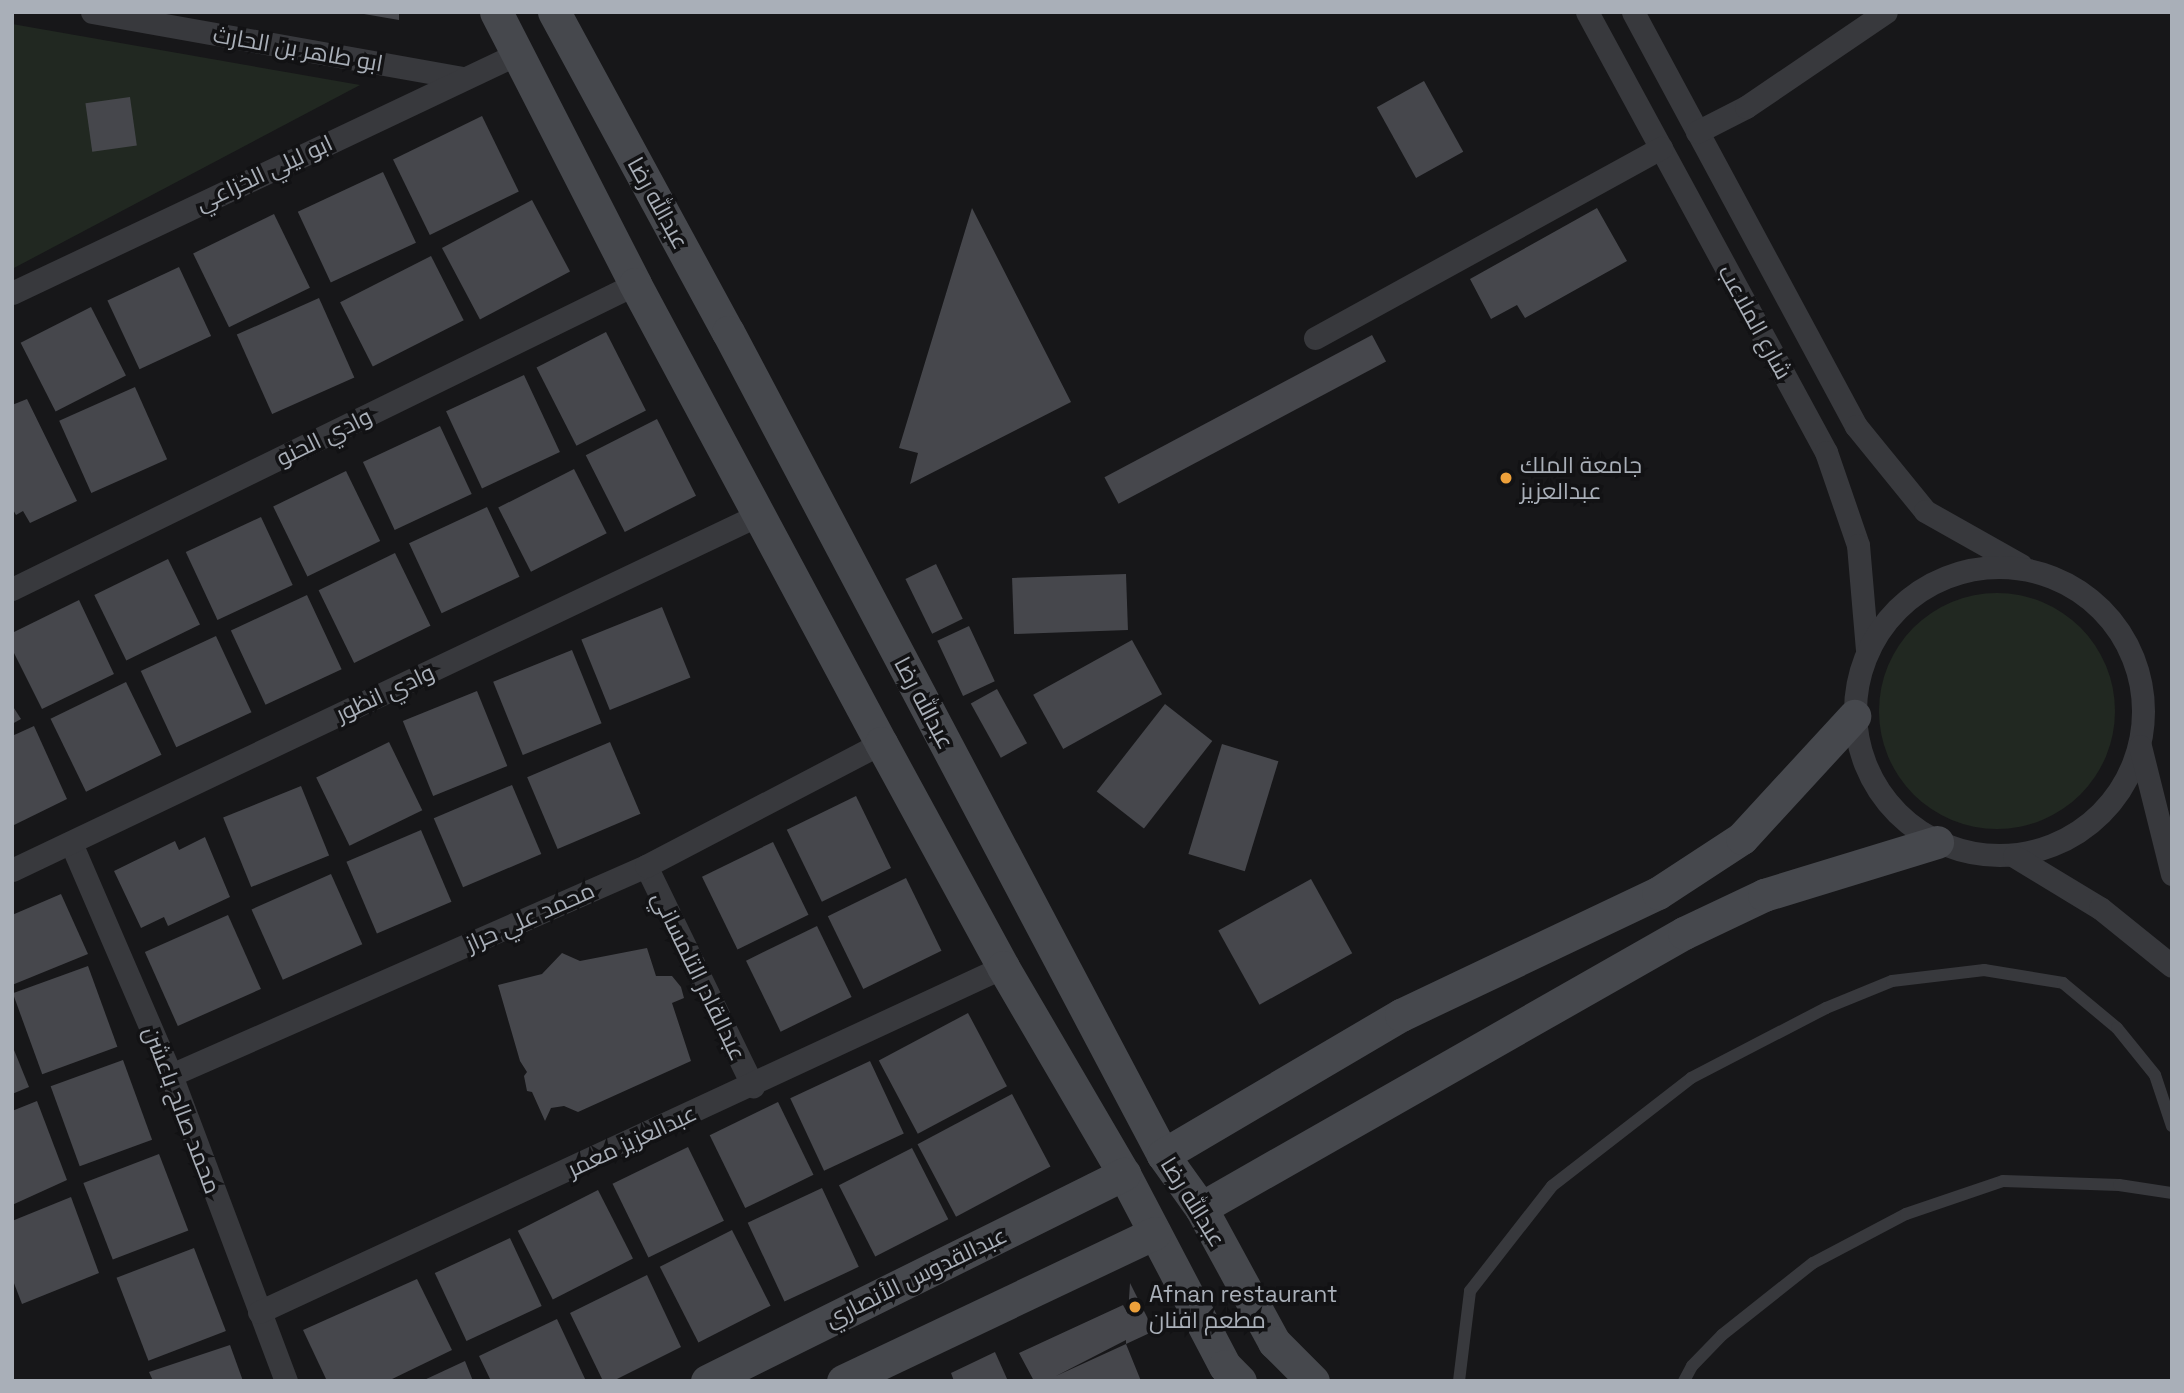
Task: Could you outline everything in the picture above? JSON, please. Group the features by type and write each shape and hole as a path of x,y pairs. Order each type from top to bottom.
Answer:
{"street":[{"name":"ابو طاهر بن الحارث","path":"92,12 464,78"},
{"name":"عبدالله رضا","path":"496,12 635,284 881,743 1003,967 1124,1174 1225,1366 1240,1381"},
{"name":"عبدالله رضا","path":"554,12 728,332 1163,1155 1201,1208 1274,1342 1313,1381"},
{"name":"شارع الملاعب","path":"1587,12 1826,452 1858,545 1867,650"},
{"name":"شارع الملاعب","path":"1633,12 1856,426 1925,510 2023,567"},
{"path":"1697,132 1746,107 1886,12"},
{"name":"ابو ليلي الخزاعي","path":"12,293 517,54"},
{"path":"1315,338 1661,148"},
{"name":"وادي الحنو","path":"12,589 635,284"},
{"name":"وادي انظور","path":"12,870 758,515"},
{"path":"1976,567 2023,567 2068,583 2106,612 2132,652 2144,699 2140,746 2123,788 2094,821 2057,845 2014,856 1974,854 1937,842 1904,820 1878,790 1861,755 1854,716 1857,682 1867,650 1894,611 1931,582 1976,567"},
{"path":"1163,1155 1401,1015 1658,893 1742,838 1854,716"},
{"name":"محمد علي حراز","path":"171,1075 646,866 881,743"},
{"path":"2140,746 2172,874"},
{"path":"1201,1208 1684,933 1764,895 1937,842"},
{"name":"محمد صالح باعشن","path":"71,843 171,1075 286,1381"},
{"path":"2014,856 2100,908 2172,966"},
{"name":"عبدالقادر التلمساني","path":"646,866 753,1086"},
{"name":"عبدالعزيز معمر","path":"259,1312 753,1086 1003,967"},
{"name":"عبدالقدوس الأنصاري","path":"707,1381 1124,1174"},
{"path":"843,1381 1155,1233"}],"lane":[{"path":"1459,1381 1470,1291 1552,1186 1691,1079 1826,1008 1892,981 1984,970 2063,983 2117,1028 2155,1075 2172,1126"},
{"path":"1684,1381 1692,1366 1722,1335 1814,1263 1906,1214 2003,1181 2119,1185 2172,1193"}],"shaded area":[{"path":"12,24 360,85 12,269"},
{"path":"1997,593 2020,595 2053,607 2072,620 2088,636 2101,655 2110,677 2115,711 2113,734 2101,767 2088,786 2072,802 2053,815 2031,824 1997,829 1974,827 1941,815 1922,802 1906,786 1893,767 1884,745 1879,711 1881,688 1893,655 1906,636 1922,620 1941,607 1963,598"}],"building":[{"path":"399,12 399,20 364,14"},
{"path":"1424,81 1463,152 1416,178 1377,107"},
{"path":"130,97 137,146 92,152 85,103"},
{"path":"482,116 519,191 430,235 393,159"},
{"path":"383,172 416,243 331,282 298,212"},
{"path":"532,200 570,272 480,319 442,248"},
{"path":"972,208 1071,402 910,484 918,453 899,448"},
{"path":"1597,208 1627,261 1525,318 1517,305 1491,319 1470,279"},
{"path":"274,214 310,288 229,327 193,253"},
{"path":"431,256 464,320 373,366 340,302"},
{"path":"179,267 211,336 140,369 107,300"},
{"path":"319,298 354,377 272,414 237,335"},
{"path":"91,307 126,376 56,411 21,343"},
{"path":"606,332 646,410 576,446 537,367"},
{"path":"1372,335 1386,361 1119,504 1104,477"},
{"path":"524,375 560,452 482,488 446,411"},
{"path":"135,387 167,459 91,493 59,421"},
{"path":"27,399 77,501 30,523 23,511 16,515 12,508 12,405"},
{"path":"657,419 696,496 625,532 586,455"},
{"path":"440,426 472,494 395,530 363,462"},
{"path":"574,469 607,533 531,572 498,508"},
{"path":"346,471 380,541 307,577 273,507"},
{"path":"487,507 520,577 442,613 409,543"},
{"path":"261,517 293,585 217,620 186,552"},
{"path":"395,553 431,626 354,663 319,590"},
{"path":"168,559 200,625 126,661 94,595"},
{"path":"936,564 963,619 932,634 905,579"},
{"path":"1126,574 1128,630 1014,634 1012,578"},
{"path":"307,595 342,669 266,705 231,630"},
{"path":"79,600 114,674 42,709 12,649 12,633"},
{"path":"662,607 690,677 610,710 581,640"},
{"path":"969,626 995,681 963,696 937,641"},
{"path":"216,636 251,712 176,747 141,671"},
{"path":"1132,640 1162,694 1063,749 1033,695"},
{"path":"572,650 602,723 523,755 493,682"},
{"path":"126,682 162,755 86,792 51,719"},
{"path":"997,689 1027,743 1001,758 971,704"},
{"path":"477,691 507,766 433,796 403,721"},
{"path":"1165,704 1212,741 1144,828 1097,791"},
{"path":"12,705 21,719 12,724"},
{"path":"34,726 67,799 12,826 12,736"},
{"path":"389,742 422,810 350,846 316,778"},
{"path":"610,742 640,814 558,849 527,777"},
{"path":"1222,744 1278,761 1245,871 1188,854"},
{"path":"512,785 541,854 463,887 434,818"},
{"path":"301,786 329,856 251,887 223,817"},
{"path":"856,796 891,868 822,902 787,830"},
{"path":"421,830 451,902 377,933 346,862"},
{"path":"205,837 230,897 168,926 164,917 141,928 114,871 175,841 179,850"},
{"path":"773,842 809,915 738,949 702,877"},
{"path":"331,874 362,944 283,980 252,909"},
{"path":"906,878 942,951 863,989 828,916"},
{"path":"1311,879 1352,953 1259,1005 1218,930"},
{"path":"61,894 88,954 12,985 12,915"},
{"path":"228,915 261,989 178,1026 145,952"},
{"path":"817,926 852,997 781,1032 746,961"},
{"path":"647,948 656,976 672,976 681,987 684,998 672,1003 691,1061 578,1112 564,1106 551,1108 545,1121 532,1092 527,1091 524,1076 527,1072 520,1061 498,985 542,974 562,953 580,961"},
{"path":"88,966 117,1047 42,1074 13,993"},
{"path":"968,1013 1007,1086 918,1134 879,1060"},
{"path":"12,1045 29,1087 12,1094"},
{"path":"123,1060 152,1140 80,1166 51,1086"},
{"path":"870,1061 904,1134 824,1171 790,1098"},
{"path":"1012,1094 1050,1166 956,1217 918,1144"},
{"path":"37,1101 67,1180 12,1205 12,1111"},
{"path":"778,1102 814,1175 745,1208 710,1135"},
{"path":"688,1147 724,1221 648,1258 613,1184"},
{"path":"912,1148 948,1219 875,1257 839,1185"},
{"path":"159,1154 188,1231 113,1260 83,1183"},
{"path":"822,1188 859,1267 784,1302 748,1223"},
{"path":"598,1190 633,1259 553,1299 518,1231"},
{"path":"71,1197 99,1273 22,1304 12,1278 12,1221"},
{"path":"732,1230 771,1306 698,1343 660,1267"},
{"path":"510,1238 542,1306 466,1341 435,1273"},
{"path":"194,1248 226,1331 148,1361 117,1278"},
{"path":"647,1275 681,1347 613,1381 603,1381 570,1313"},
{"path":"417,1279 452,1350 388,1381 327,1381 303,1330"},
{"path":"1130,1283 1154,1331 1126,1344 1141,1381 1034,1381 1019,1353 1123,1305 1128,1314","holes":["1126,1340 1126,1344 1056,1376"]},
{"path":"557,1319 586,1381 491,1381 479,1356"},
{"path":"230,1345 243,1381 153,1381 149,1372"},
{"path":"995,1352 1008,1381 954,1381 951,1373"},
{"path":"465,1361 473,1381 422,1381"}],"place":[{"name":"جامعة الملك عبدالعزيز","path":"1506,478"},
{"name":"Afnan restaurant مطعم افنان","path":"1135,1307"}]}
